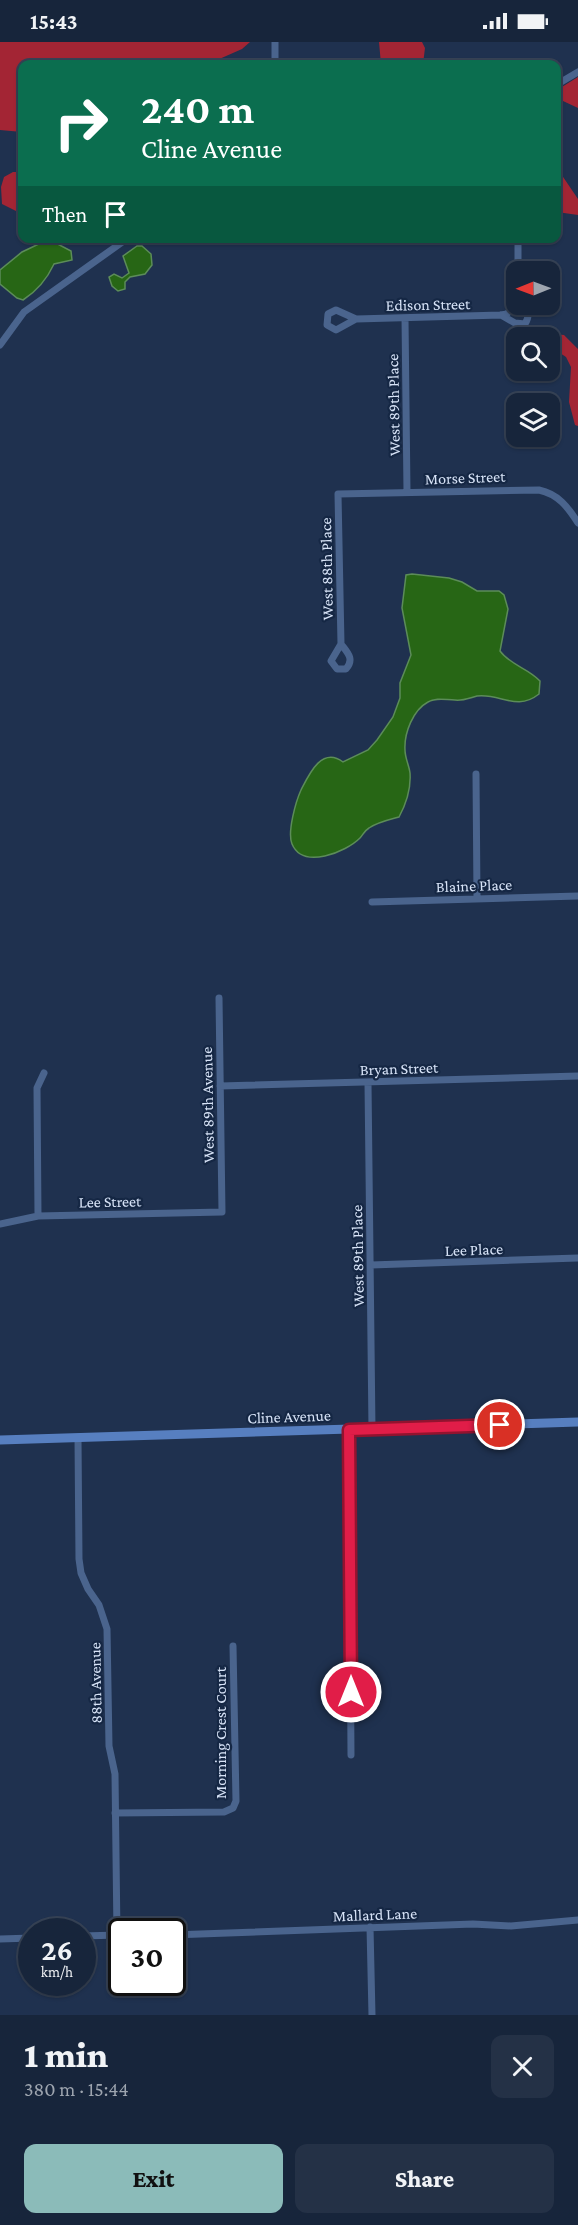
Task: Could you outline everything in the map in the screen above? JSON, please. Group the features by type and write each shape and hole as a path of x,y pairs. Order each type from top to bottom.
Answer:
{"street":[{"path":"275,42 275,60"},
{"path":"561,82 578,72"},
{"path":"0,345 24,312 121,243"},
{"path":"518,243 519,261"},
{"name":"Edison Street","path":"356,319 506,314"},
{"name":"Edison Street","path":"501,315 521,325 525,324 528,315"},
{"name":"West 89th Place","path":"405,318 407,492"},
{"name":"Morse Street","path":"339,494 539,490 550,493 560,500 578,523"},
{"name":"West 88th Place","path":"339,494 341,644"},
{"path":"476,774 477,898"},
{"name":"Blaine Place","path":"372,902 578,896"},
{"name":"West 89th Avenue","path":"219,998 222,1212"},
{"path":"38,1216 37,1088 44,1073"},
{"name":"Bryan Street","path":"220,1086 578,1076"},
{"name":"West 89th Place","path":"368,1083 372,1428"},
{"name":"Lee Street","path":"0,1224 38,1216 222,1212"},
{"name":"Lee Place","path":"371,1265 578,1258"},
{"name":"Cline Avenue","path":"0,1440 578,1422"},
{"path":"349,1430 351,1755"},
{"name":"88th Avenue","path":"78,1438 81,1573 99,1605 107,1629 109,1746 115,1774 118,1918"},
{"name":"Morning Crest Court","path":"115,1813 224,1812 234,1808 236,1801 233,1647"},
{"name":"Mallard Lane","path":"186,1934 473,1924 511,1926 578,1920"},
{"path":"369,1927 372,2015"},
{"path":"0,1939 18,1938"}],"shaded area":[{"path":"0,42 250,42 242,49 217,60 18,60 18,132 0,130"},
{"path":"379,42 422,42 425,48 424,60 381,60"},
{"path":"578,77 578,108 563,101 561,88"},
{"path":"18,172 18,212 2,204 1,187 4,177"},
{"path":"561,174 578,199 578,215 561,213"},
{"path":"41,243 56,243 71,251 72,260 54,264 45,280 23,300 0,284 0,270 22,252"},
{"path":"137,246 142,246 151,254 152,265 145,274 130,277 125,282 125,289 118,291 112,286 109,277 114,274 122,278 129,273 123,256"},
{"path":"560,335 564,335 578,349 578,426 575,425 569,402 571,367 566,357 560,353"},
{"path":"406,575 449,578 462,582 477,591 499,591 504,595 508,609 500,651 540,681 539,694 531,699 516,702 477,696 461,700 441,699 428,702 414,716 406,736 405,753 410,784 399,817 372,826 354,843 335,853 315,857 305,856 298,852 292,844 291,832 297,801 312,770 329,757 343,762 368,750 393,717 400,698 400,683 411,655 402,608"}],"route":[{"path":"351,1692 349,1430 500,1425"}]}
